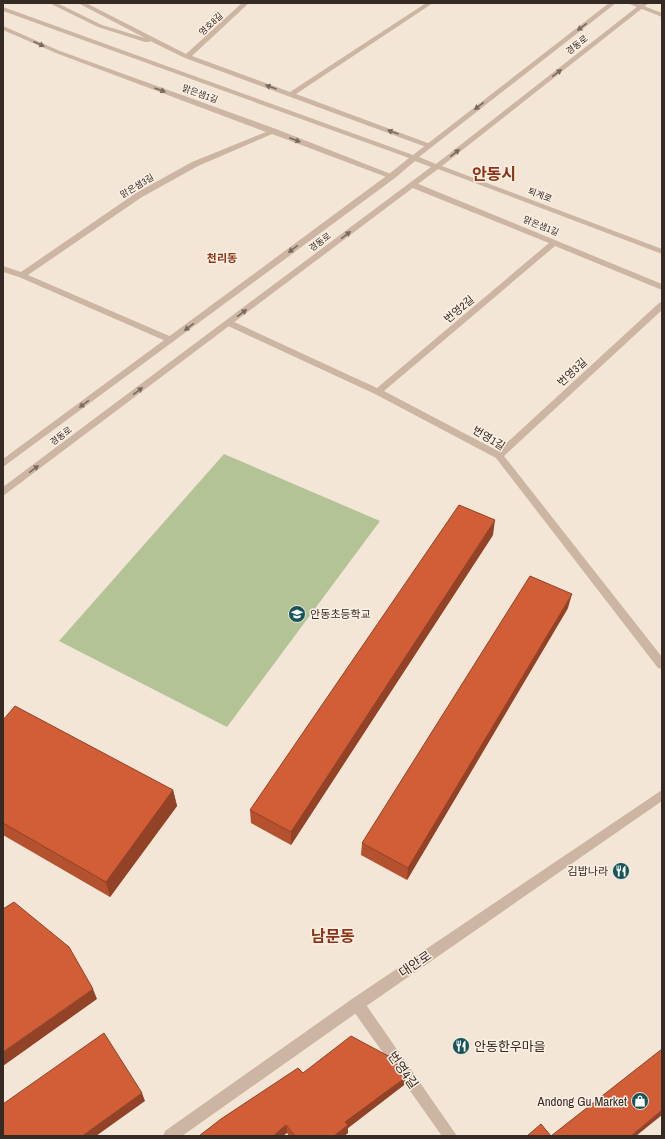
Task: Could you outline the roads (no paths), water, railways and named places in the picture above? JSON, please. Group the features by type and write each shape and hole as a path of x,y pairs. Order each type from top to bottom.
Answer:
{"street":[{"path":"52,3 112,30 168,47"},
{"name":"영호8길","path":"187,57 246,3"},
{"path":"291,94 430,3"},
{"name":"경동로","path":"3,464 392,176 613,3"},
{"path":"630,3 644,5 662,14"},
{"path":"86,4 187,57 430,145"},
{"name":"경동로","path":"3,492 413,185 644,5"},
{"name":"퇴계로","path":"3,9 414,158 662,252"},
{"name":"맑은샘1길","path":"3,28 58,52 392,176"},
{"name":"맑은샘3길","path":"22,275 138,195 195,164 273,131"},
{"name":"맑은샘1길","path":"413,185 662,287"},
{"name":"번영2길","path":"378,392 555,242"},
{"path":"3,269 22,275 172,340"},
{"name":"번영3길","path":"499,456 662,306"},
{"name":"번영1길","path":"230,323 378,392 499,456 662,666"},
{"name":"대안로","path":"170,1136 357,1004 662,795"},
{"name":"번영4길","path":"357,1004 450,1136"}],"place":[{"name":"안동초등학교","path":"297,614"},
{"name":"김밥나라","path":"621,871"},
{"name":"안동한우마을","path":"461,1046"},
{"name":"Andong Gu Market","path":"640,1101"}],"district":[{"name":"안동시","path":"494,174"},
{"name":"천리동","path":"222,258"},
{"name":"남문동","path":"333,936"}]}
